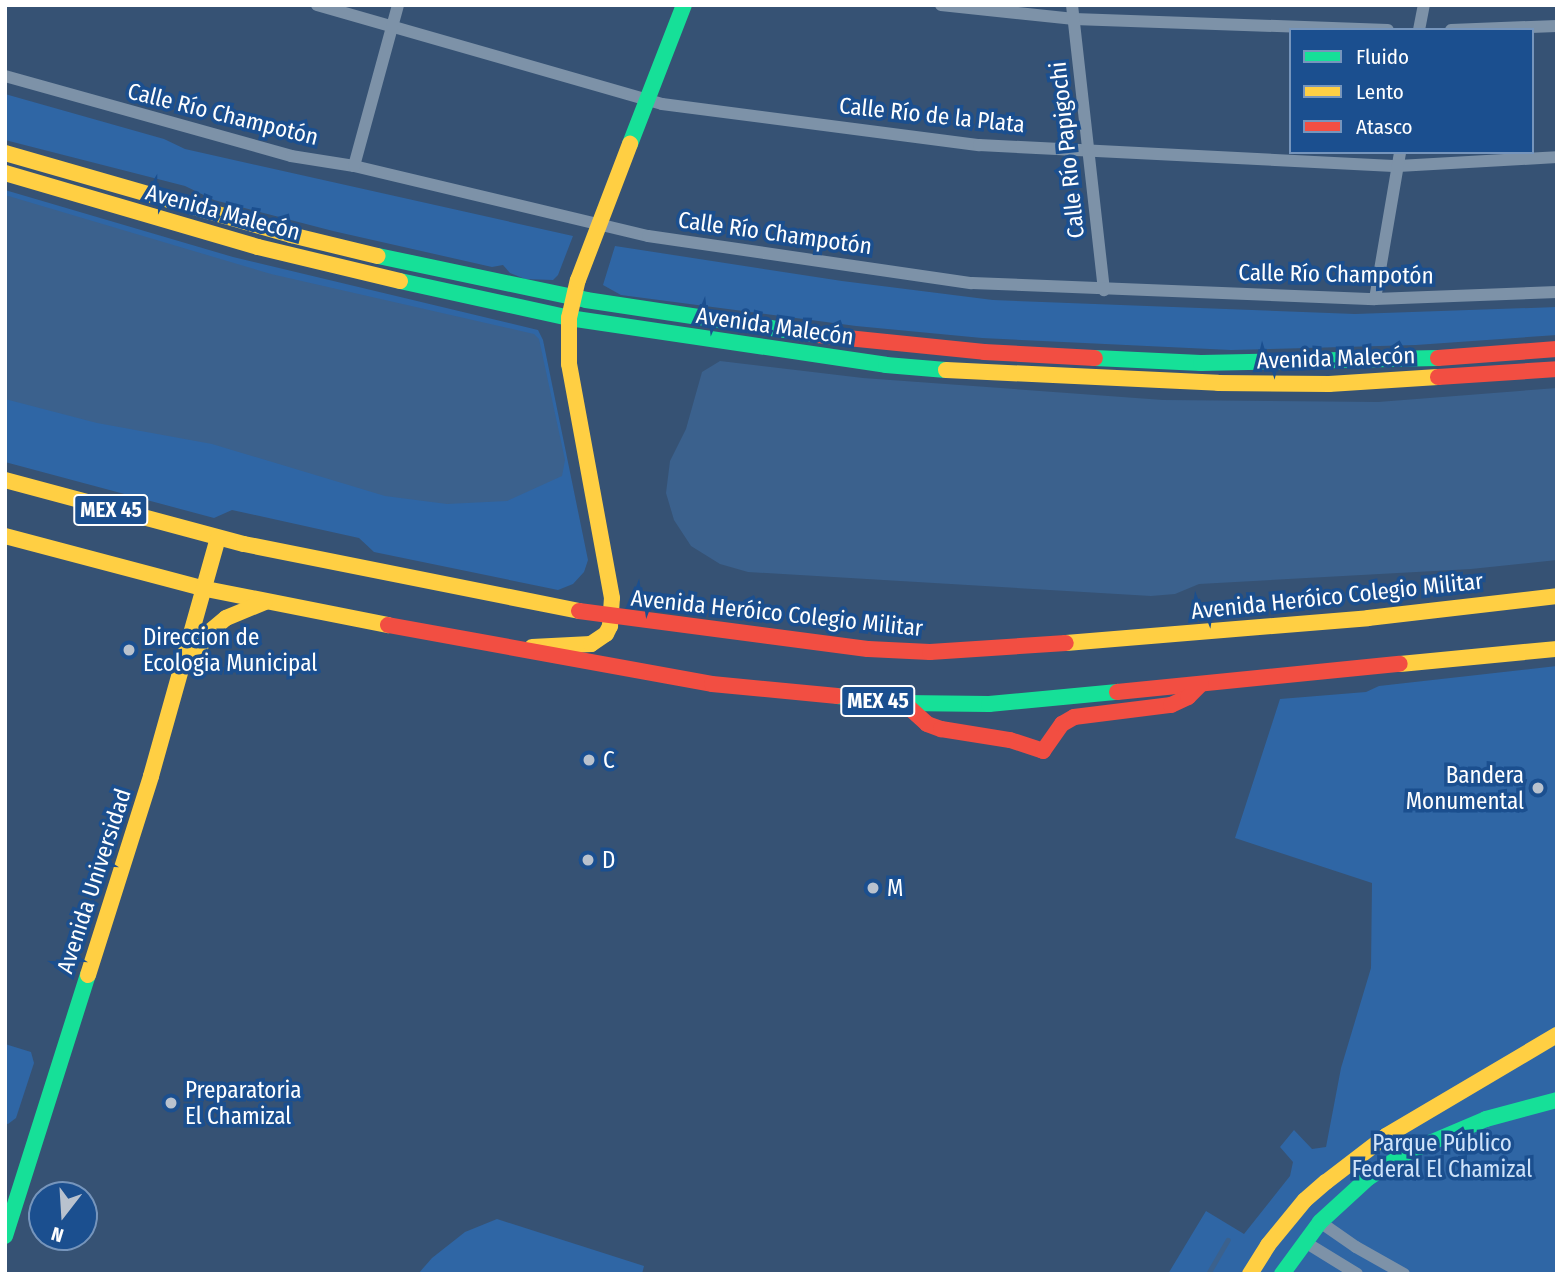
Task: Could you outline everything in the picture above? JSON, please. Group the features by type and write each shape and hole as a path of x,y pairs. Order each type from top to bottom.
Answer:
{"main road":[{"path":"517,651 546,644 591,644 607,634 612,618 612,598 570,375 569,318 573,297 599,224 684,5"},
{"name":"Avenida Malecón","path":"5,153 291,235 573,297 867,342 1118,360 1367,362 1557,349"},
{"name":"Avenida Malecón","path":"5,173 258,247 375,276 569,318 886,365 1018,375 1218,383 1329,384 1557,369"},
{"name":"Avenida Heróico Colegio Militar","path":"5,480 218,538 399,577 612,618 868,649 930,652 1354,619 1557,596"},
{"name":"MEX 45","path":"5,536 206,589 517,651 712,684 904,704 989,704 1557,649"},
{"name":"Avenida Universidad","path":"5,1236 189,650 218,538"},
{"path":"189,650 200,647 207,634 226,618 267,601"},
{"path":"904,704 927,724 941,729 1010,740 1042,751 1062,724 1074,717 1171,705 1188,697 1200,684"},
{"path":"1250,1274 1268,1245 1306,1200 1326,1182 1386,1136 1557,1035"},
{"path":"1282,1274 1320,1222 1368,1178 1406,1153 1486,1119 1557,1100"}],"street":[{"name":"Calle Río de la Plata","path":"317,5 647,100 979,145 1398,166 1557,157"},
{"path":"354,166 398,5"},
{"path":"941,5 1074,19 1331,28"},
{"name":"Calle Río Papigochi","path":"1072,5 1104,290"},
{"path":"1419,28 1424,5"},
{"path":"1504,28 1557,26"},
{"name":"Calle Río Champotón","path":"5,76 291,156 354,166 648,236 972,283 1375,299 1557,292"},
{"path":"1375,299 1400,154"},
{"path":"1320,1222 1346,1241 1404,1274"},
{"path":"1305,1242 1357,1274"}],"green space":[{"path":"5,94 164,139 185,149 573,236 558,275 553,280 525,279 510,273 503,265 492,267 333,231 214,200 185,186 5,140"},
{"path":"5,190 233,257 538,330 543,340 588,560 584,572 573,584 558,590 374,552 359,538 232,510 214,518 5,462"},
{"path":"615,246 842,281 993,300 1355,314 1557,307 1557,335 1416,345 1231,350 982,338 856,326 621,295 603,285"},
{"name":"Parque Público Federal El Chamizal","path":"1557,666 1557,1274 1168,1274 1206,1211 1244,1234 1290,1176 1293,1162 1280,1147 1294,1130 1312,1149 1326,1147 1341,1068 1371,968 1372,883 1235,838 1280,699 1366,692 1379,686"},
{"path":"5,1044 31,1052 34,1063 16,1118 8,1124 5,1123"},
{"path":"497,1219 644,1266 642,1274 418,1274 432,1258 465,1232"}],"shaded area":[{"path":"5,195 271,274 534,334 539,339 565,460 562,476 507,501 447,504 385,496 212,444 97,423 5,399"},
{"path":"720,361 863,378 1163,400 1378,402 1557,388 1557,560 1471,569 1199,584 1175,594 1151,596 748,572 720,564 691,546 674,520 666,493 670,461 686,429 702,372"}],"waterway":[{"path":"1208,1274 1228,1240"}],"traffic: fast":[{"path":"630,144 684,5"},
{"path":"378,256 586,300 818,335"},
{"path":"400,281 569,318 886,365 946,370"},
{"path":"1095,358 1201,363 1438,358"},
{"path":"837,696 904,703 989,704 1117,692"},
{"path":"5,1236 88,975"},
{"path":"1282,1274 1320,1222 1368,1178 1406,1153 1486,1119 1557,1100"}],"traffic: slow":[{"path":"532,647 591,644 606,634 610,626 612,598 569,364 569,318 578,280 630,144"},
{"path":"5,153 291,235 378,256"},
{"path":"5,173 258,247 400,281"},
{"path":"946,370 1218,383 1329,384 1438,377"},
{"path":"5,480 244,544 579,611"},
{"path":"5,536 206,589 388,625"},
{"path":"88,975 151,776 218,538"},
{"path":"1066,643 1368,618 1557,596"},
{"path":"189,650 200,647 207,634 226,618 265,602"},
{"path":"1400,664 1557,649"},
{"path":"1250,1274 1268,1245 1305,1200 1326,1182 1386,1136 1557,1035"}],"traffic: jam":[{"path":"818,335 984,352 1095,358"},
{"path":"1438,358 1557,349"},
{"path":"1438,377 1557,369"},
{"path":"579,611 868,649 930,652 1066,643"},
{"path":"388,625 712,684 837,696"},
{"path":"1117,692 1400,664"},
{"path":"904,703 927,724 941,729 1010,740 1043,751 1062,724 1074,717 1171,705 1188,697 1201,684"}],"place":[{"name":"Direccion de Ecologia Municipal","path":"129,650"},
{"name":"C","path":"589,760"},
{"name":"Bandera Monumental","path":"1538,788"},
{"name":"D","path":"588,860"},
{"name":"M","path":"873,888"},
{"name":"Preparatoria El Chamizal","path":"171,1103"}]}
